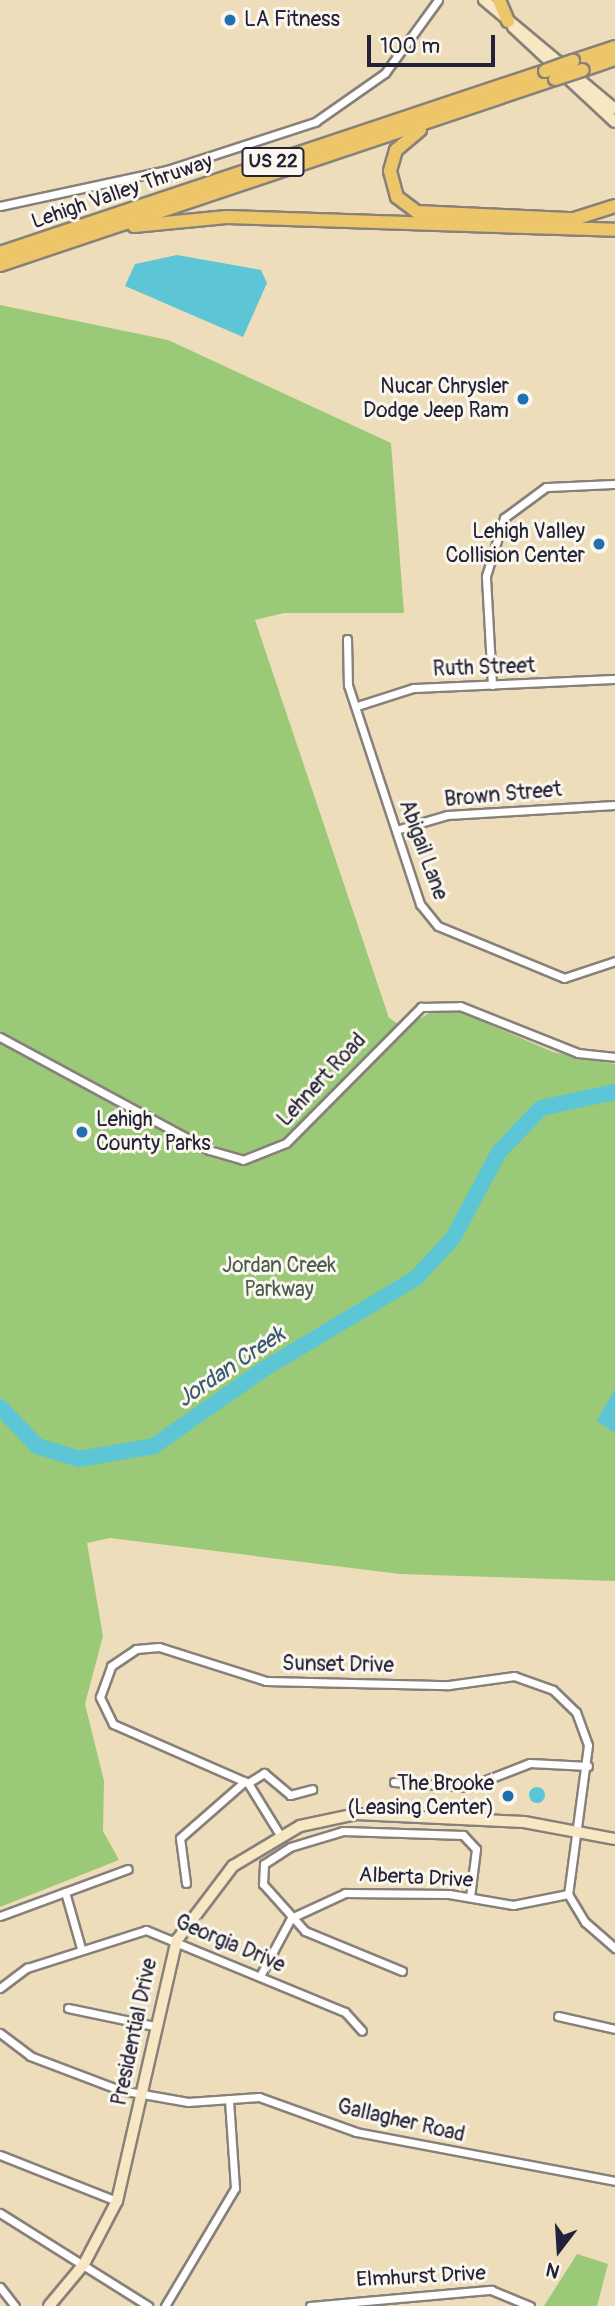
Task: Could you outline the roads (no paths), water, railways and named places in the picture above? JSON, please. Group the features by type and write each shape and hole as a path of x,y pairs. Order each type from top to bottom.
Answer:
{"highway":[{"path":"499,0 508,21"},
{"name":"Lehigh Valley Thruway","path":"578,66 615,47"},
{"name":"Lehigh Valley Thruway","path":"0,253 578,66 615,59"},
{"name":"Lehigh Valley Thruway","path":"0,265 433,120 550,75"},
{"path":"433,120 403,142 391,160 393,187 412,210 574,219 615,206"},
{"path":"103,231 227,217 615,230"}],"street":[{"path":"0,206 167,170 316,122 385,73 438,0"},
{"path":"484,0 615,109"},
{"path":"508,21 615,122"},
{"path":"492,685 488,561 504,517 532,492 576,481 615,484"},
{"name":"Abigail Lane","path":"347,639 348,685 419,904 438,926 564,978 615,961"},
{"name":"Ruth Street","path":"357,706 413,688 615,679"},
{"name":"Brown Street","path":"396,830 447,816 615,805"},
{"name":"Lehnert Road","path":"0,1037 209,1150 252,1159 286,1143 400,1022 421,1007 449,1004 578,1053 615,1057"},
{"name":"Sunset Drive","path":"247,1782 113,1724 100,1698 111,1666 128,1653 159,1647 274,1682 528,1679 553,1690 576,1712 588,1745 588,1766 568,1894"},
{"path":"394,1782 478,1786 530,1763 588,1766"},
{"path":"186,1883 180,1838 247,1782 264,1773 290,1795 312,1789"},
{"path":"247,1782 280,1835"},
{"name":"Presidential Drive","path":"49,2306 84,2264 117,2201 154,2026 177,1940 216,1882 280,1835 327,1818 378,1813 576,1830 615,1839"},
{"path":"402,1971 314,1936 291,1918 263,1884 264,1864 290,1847 343,1831 468,1837 476,1849 470,1897"},
{"path":"0,1916 128,1869"},
{"name":"Alberta Drive","path":"291,1918 356,1890 470,1897 526,1905 568,1894"},
{"path":"65,1892 81,1948"},
{"path":"568,1894 585,1922 615,1948"},
{"path":"260,1976 291,1918"},
{"name":"Georgia Drive","path":"0,1988 27,1968 134,1930 177,1940 345,2012 362,2031"},
{"path":"68,2008 154,2026"},
{"path":"558,2016 615,2029"},
{"name":"Gallagher Road","path":"0,2033 30,2056 141,2094 188,2102 259,2097 356,2132 615,2181"},
{"path":"165,2306 235,2188 229,2099"},
{"path":"0,2155 117,2201"},
{"path":"0,2213 148,2306"},
{"path":"0,2287 15,2306"},
{"name":"Elmhurst Drive","path":"310,2306 491,2290 530,2306"},
{"path":"400,2296 401,2306"}],"water":[{"path":"177,255 261,270 267,283 243,337 125,286 135,264"},
{"path":"615,1389 615,1433 597,1421"},
{"path":"537,1787 543,1789 543,1801 537,1803 531,1801 529,1795 531,1789"}],"waterway":[{"name":"Jordan Creek","path":"0,1407 37,1446 79,1459 154,1446 264,1369 416,1278 453,1238 499,1152 541,1108 615,1092"}],"place":[{"name":"LA Fitness","path":"230,20"},
{"name":"Nucar Chrysler Dodge Jeep Ram","path":"523,399"},
{"name":"Lehigh Valley Collision Center","path":"599,544"},
{"name":"Lehigh County Parks","path":"82,1132"},
{"name":"The Brooke (Leasing Center)","path":"508,1796"}],"park label":[{"name":"Jordan Creek Parkway","path":"279,1278"}]}
